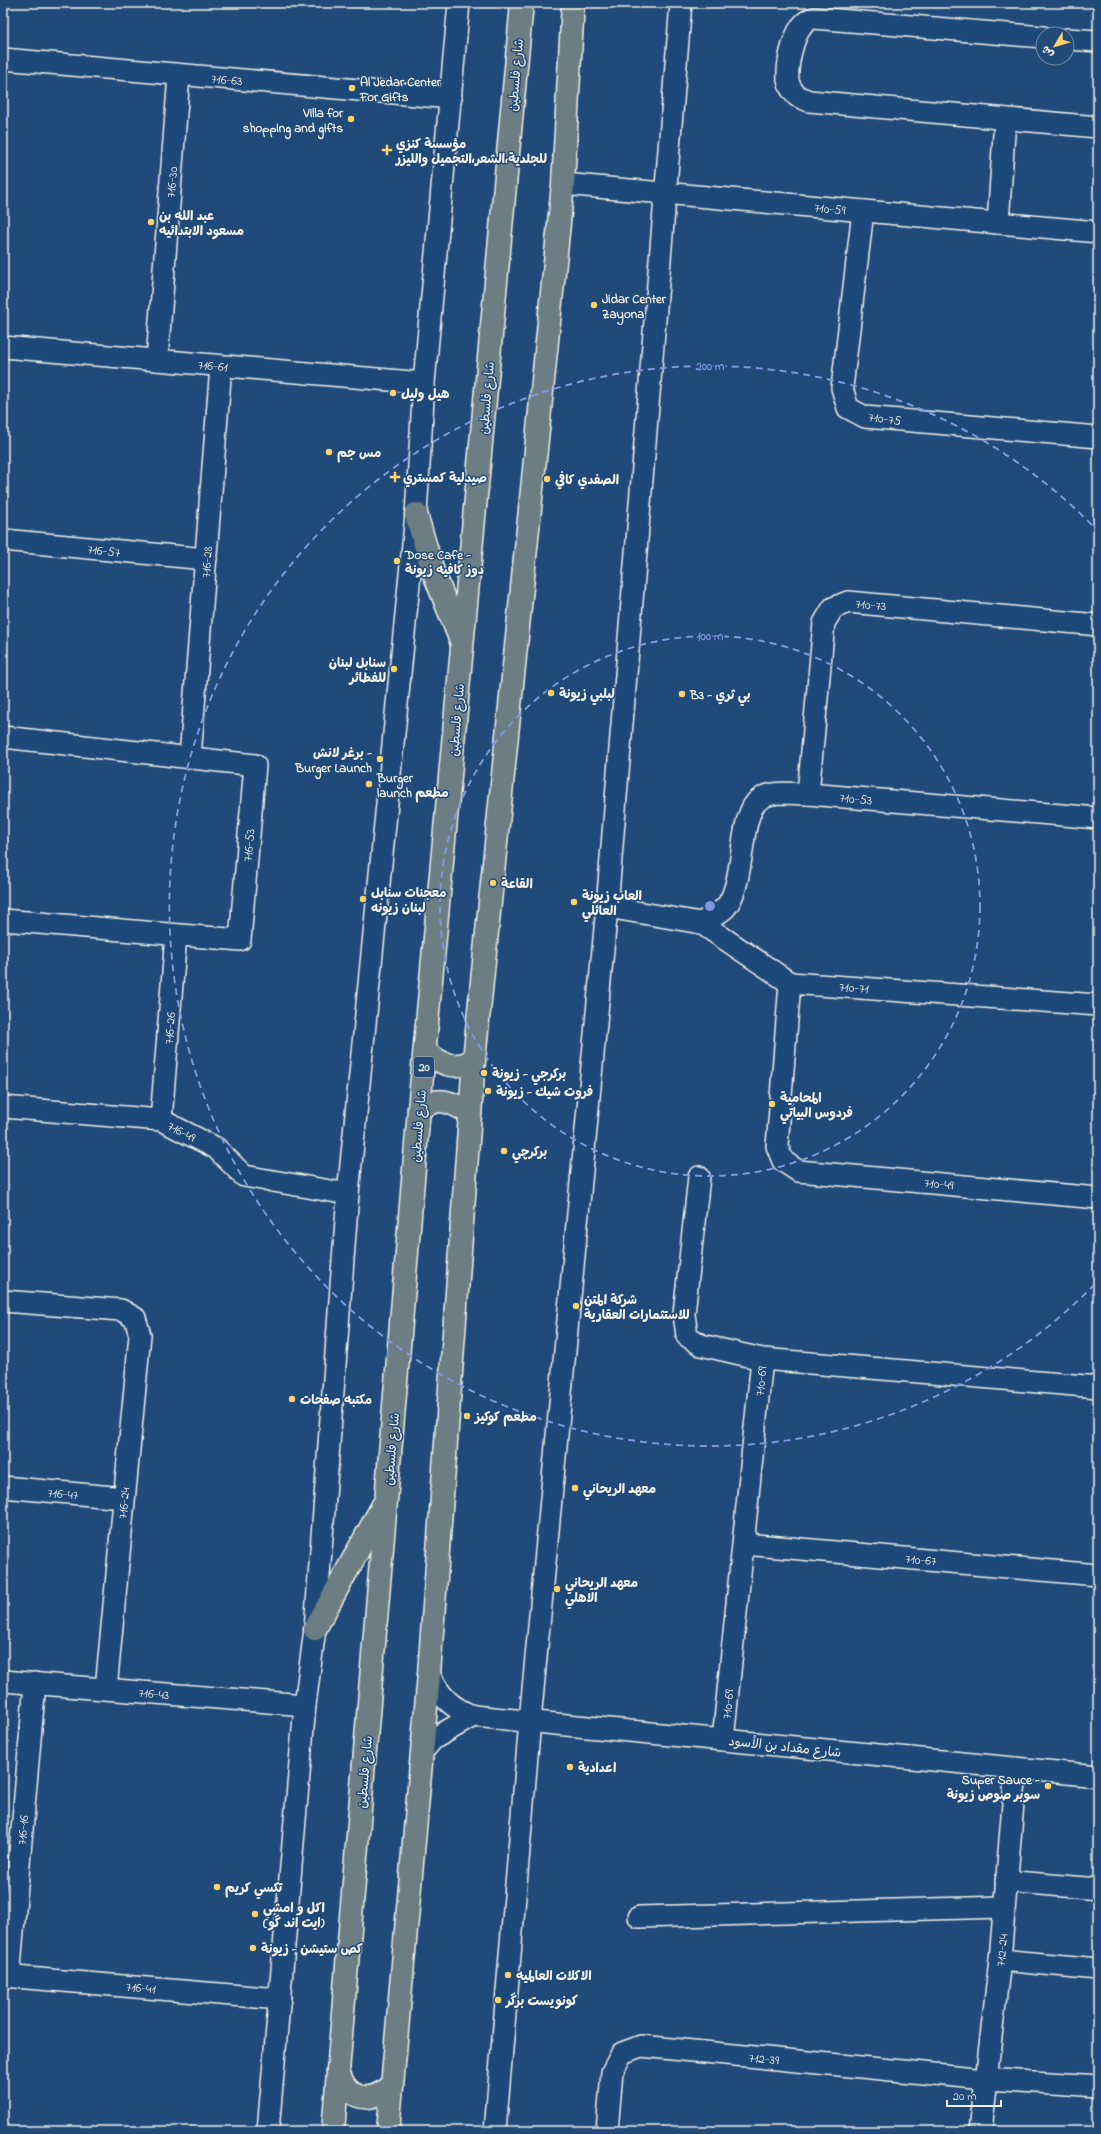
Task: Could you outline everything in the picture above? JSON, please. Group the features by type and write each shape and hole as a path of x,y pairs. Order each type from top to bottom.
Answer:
{"main road":[{"name":"شارع فلسطين","path":"333,2131 388,1497 419,1109 426,1052 522,3"},
{"path":"388,2131 429,1674 474,1060 563,184 573,3"},
{"path":"416,514 433,571 463,645"},
{"path":"426,1052 437,1061 453,1067 465,1065 474,1060"},
{"path":"419,1109 430,1101 443,1101 454,1103 470,1113"},
{"path":"315,1629 388,1497"},
{"path":"338,2070 342,2082 349,2092 360,2097 373,2098 384,2093 392,2084"}],"street":[{"path":"268,2131 306,1705 315,1629 348,1194 416,514 424,383 451,98 458,3"},
{"path":"495,2131 530,1721 607,907 680,3"},
{"path":"1035,36 814,18 804,23 793,44 788,66 788,82 797,96 809,101 1098,127"},
{"path":"1075,40 1098,41"},
{"name":"716-63","path":"3,59 451,98"},
{"name":"716-30","path":"157,360 179,75"},
{"path":"998,223 1005,119"},
{"name":"710-59","path":"563,184 1098,232"},
{"name":"710-75","path":"863,211 842,388 848,408 865,417 1098,437"},
{"name":"716-61","path":"3,347 424,383"},
{"name":"716-28","path":"190,757 221,366"},
{"name":"716-57","path":"3,540 206,559"},
{"name":"710-73","path":"808,794 824,623 833,608 848,602 1098,625"},
{"name":"716-53","path":"3,737 255,765 240,940 3,920"},
{"name":"710-53","path":"701,923 724,909 735,892 750,811 759,799 771,794 808,794 1098,818"},
{"path":"607,907 701,923 790,983"},
{"name":"716-26","path":"161,1120 176,935"},
{"name":"710-71","path":"790,983 1098,1005"},
{"name":"710-49","path":"790,983 777,1146 783,1161 798,1171 1098,1198"},
{"name":"716-49","path":"3,1107 161,1120 216,1148 244,1176 348,1194"},
{"path":"699,1177 684,1314 687,1336 701,1345 762,1359"},
{"name":"716-24","path":"3,1301 122,1310 135,1318 140,1335 106,1689"},
{"name":"710-69","path":"723,1740 762,1359 1098,1387"},
{"name":"716-47","path":"3,1487 124,1498"},
{"name":"710-67","path":"744,1544 1098,1575"},
{"path":"429,1674 436,1690 447,1701 458,1710 473,1716"},
{"name":"716-43","path":"3,1681 306,1705"},
{"name":"716-16","path":"6,1976 35,1683"},
{"path":"422,1752 433,1739 473,1716"},
{"name":"شارع مقداد بن الأسود","path":"473,1716 1098,1776"},
{"name":"712-24","path":"980,2131 1000,1960 1016,1768"},
{"path":"1006,1881 1098,1888"},
{"path":"639,1917 1004,1907"},
{"path":"1000,1960 1098,1969"},
{"name":"716-41","path":"6,1976 280,1999"},
{"name":"712-39","path":"607,2131 612,2072 622,2053 641,2046 986,2078 1098,2086"}],"place":[{"name":"Al Jedar Center For Gifts","path":"352,88"},
{"name":"Villa for shopping and gifts","path":"351,119"},
{"name":"مؤسسة كنزي للجلدية،الشعر،التجميل والليزر","path":"387,150"},
{"name":"عبد الله بن مسعود الابتدائيه","path":"151,222"},
{"name":"Jidar Center Zayona","path":"594,305"},
{"name":"هيل وليل","path":"393,393"},
{"name":"مس جم","path":"329,452"},
{"name":"صيدلية كمستري","path":"395,477"},
{"name":"الصفدي كافي","path":"547,479"},
{"name":"Dose Cafe - دوز كافيه زيونة","path":"397,561"},
{"name":"سنابل لبنان للفطائر","path":"394,669"},
{"name":"لبلبي زيونة","path":"551,693"},
{"name":"B3 - بي ثري","path":"682,694"},
{"name":"برغر لانش - Burger Launch","path":"380,759"},
{"name":"Burger launch مطعم","path":"369,784"},
{"name":"القاعة","path":"493,883"},
{"name":"معجنات سنابل لبنان زيونه","path":"363,899"},
{"name":"العاب زيونة العائلي","path":"574,902"},
{"name":"بركرجي - زيونة","path":"484,1073"},
{"name":"فروت شيك - زيونة","path":"488,1091"},
{"name":"المحامية فردوس البياتي","path":"772,1104"},
{"name":"بركرچي","path":"504,1151"},
{"name":"شركة المتن للاستثمارات العقارية","path":"576,1306"},
{"name":"مكتبه صفحات","path":"292,1399"},
{"name":"مطعم كوكيز","path":"467,1416"},
{"name":"معهد الريحاني","path":"575,1488"},
{"name":"معهد الريحاني الاهلي","path":"557,1589"},
{"name":"اعدادية","path":"570,1767"},
{"name":"Super Sauce - سوبر صوص زيونة","path":"1048,1786"},
{"name":"تكسي كريم","path":"217,1887"},
{"name":"اكل و امشي (ايت اند گو)","path":"255,1914"},
{"name":"كص ستيشن - زيونة","path":"253,1948"},
{"name":"الاكلات العالميه","path":"508,1975"},
{"name":"كونويست برگر","path":"498,2000"}]}
